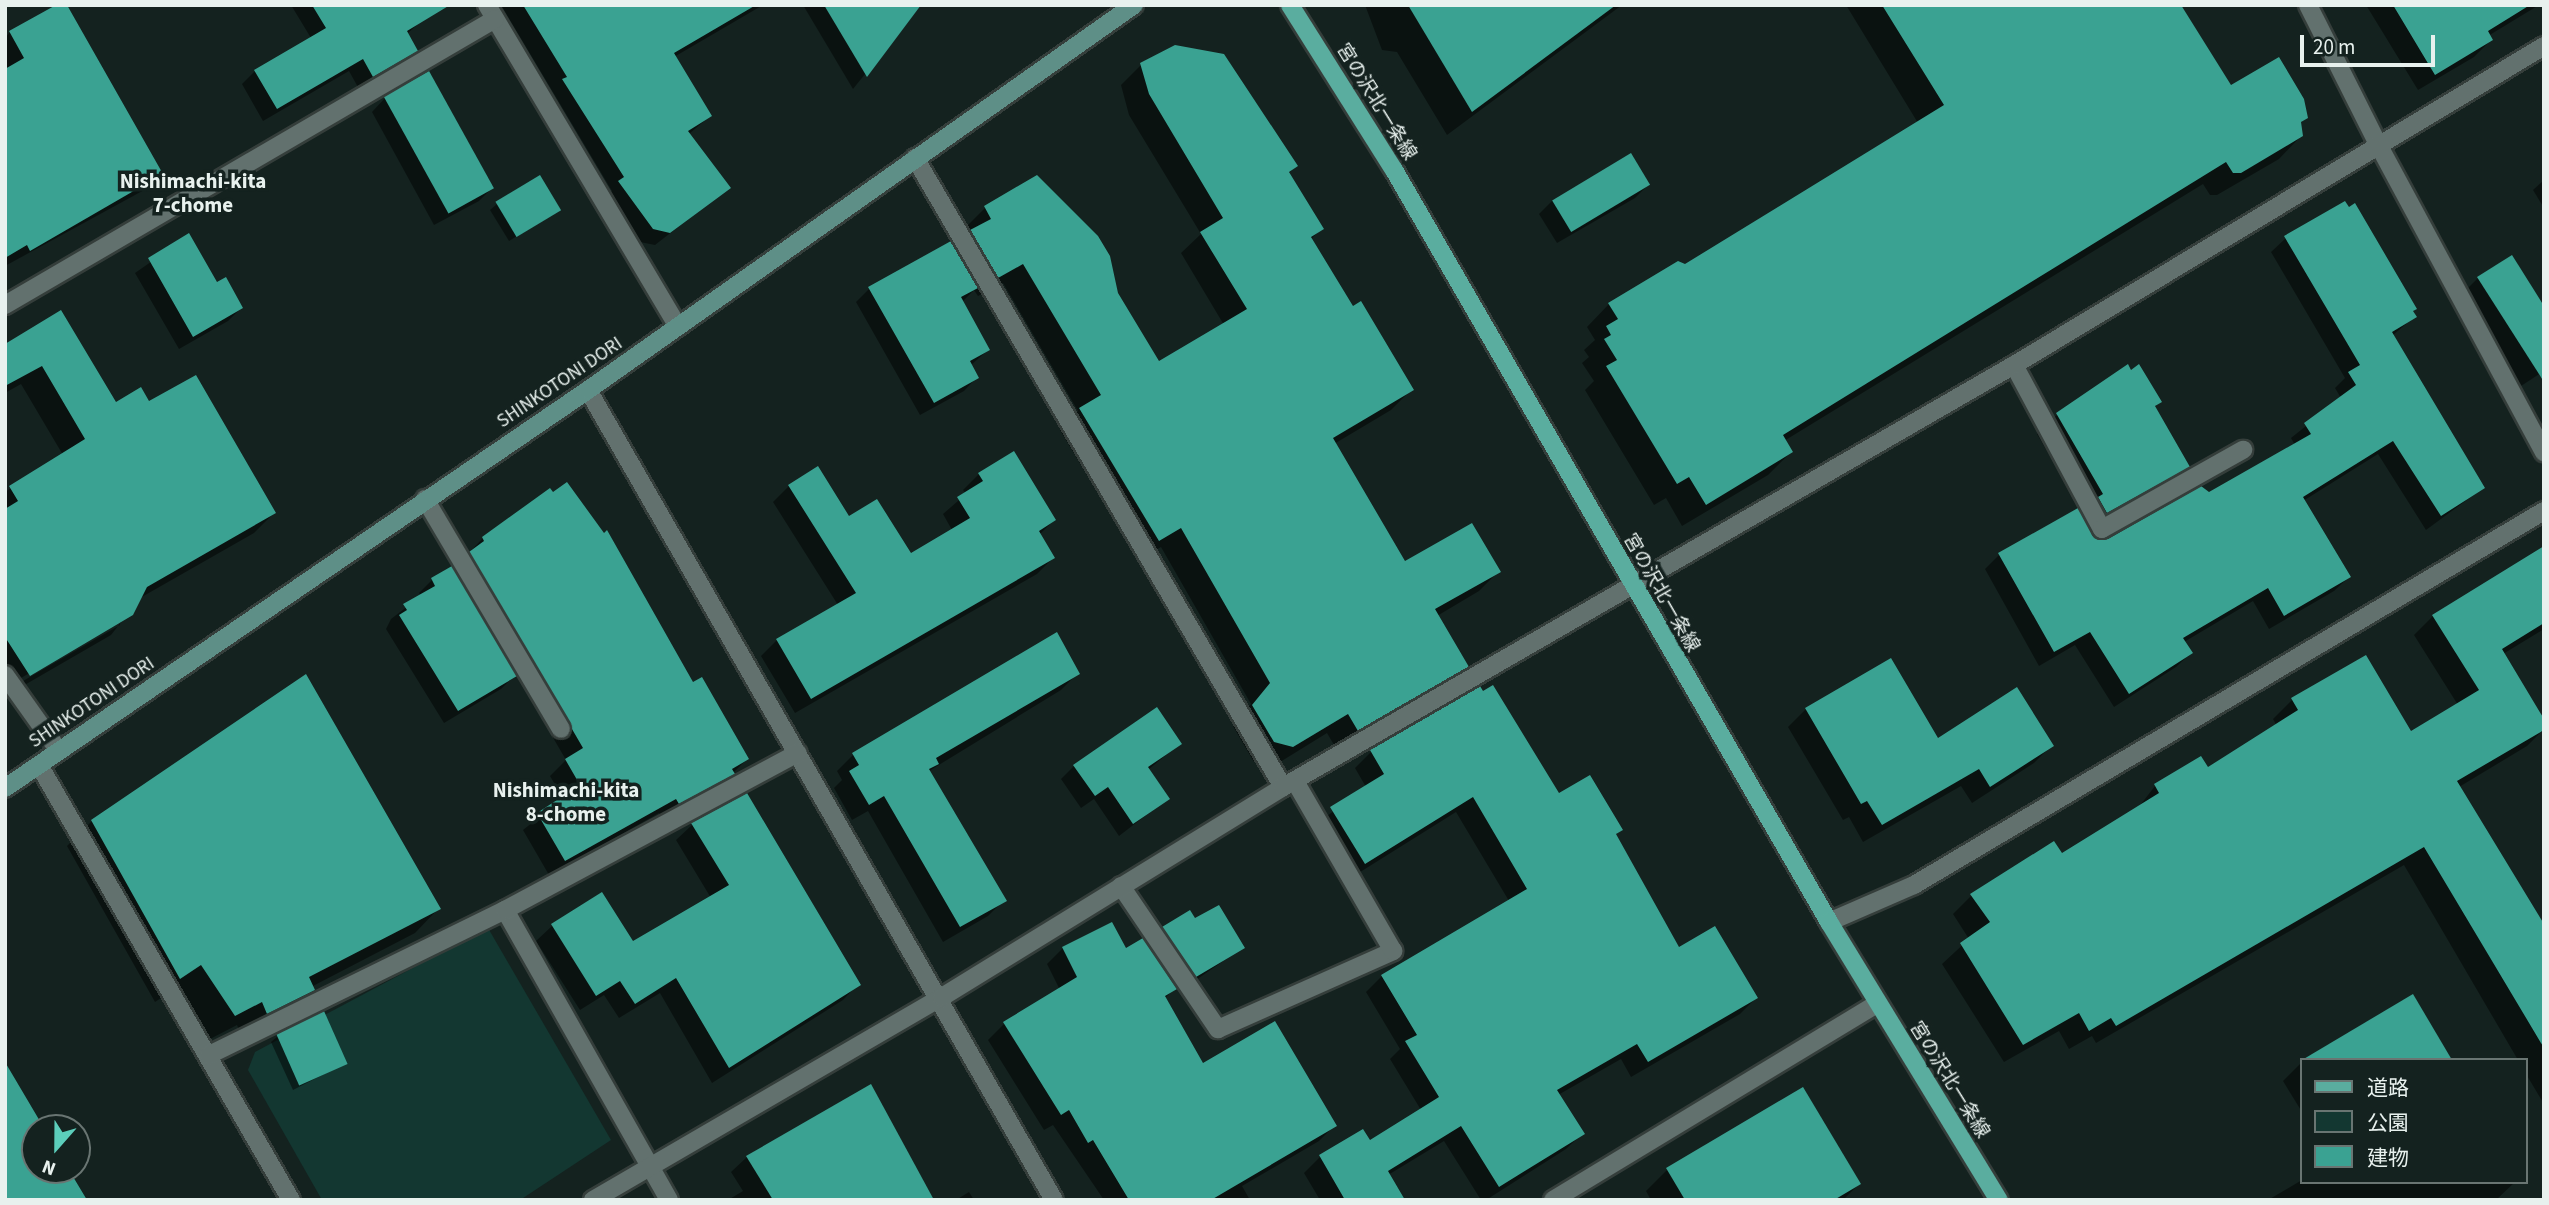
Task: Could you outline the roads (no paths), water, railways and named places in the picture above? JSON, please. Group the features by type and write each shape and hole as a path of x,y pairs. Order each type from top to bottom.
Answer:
{"main road":[{"name":"宮の沢北一条線","path":"1290,5 1394,170 1877,1004 1999,1200"}],"street":[{"name":"SHINKOTONI DORI","path":"5,788 588,390 1134,5"},
{"path":"2308,5 2379,146 2544,452"},
{"path":"5,305 491,12 678,327"},
{"path":"593,1200 648,1164 942,997 1289,784 2014,365 2544,46"},
{"path":"915,158 1289,784 1393,951 1218,1029 1121,886"},
{"path":"2014,365 2102,529 2243,450"},
{"path":"588,390 942,997 1054,1200"},
{"path":"425,499 561,729"},
{"path":"1829,922 1914,885 2544,511"},
{"path":"5,675 60,751"},
{"path":"209,1055 505,910 798,754"},
{"path":"39,765 291,1200"},
{"path":"505,910 669,1200"},
{"path":"1553,1200 1877,1004"}],"district":[{"name":"Nishimachi-kita 7-chome","path":"193,193"},
{"name":"Nishimachi-kita 8-chome","path":"566,802"}]}
